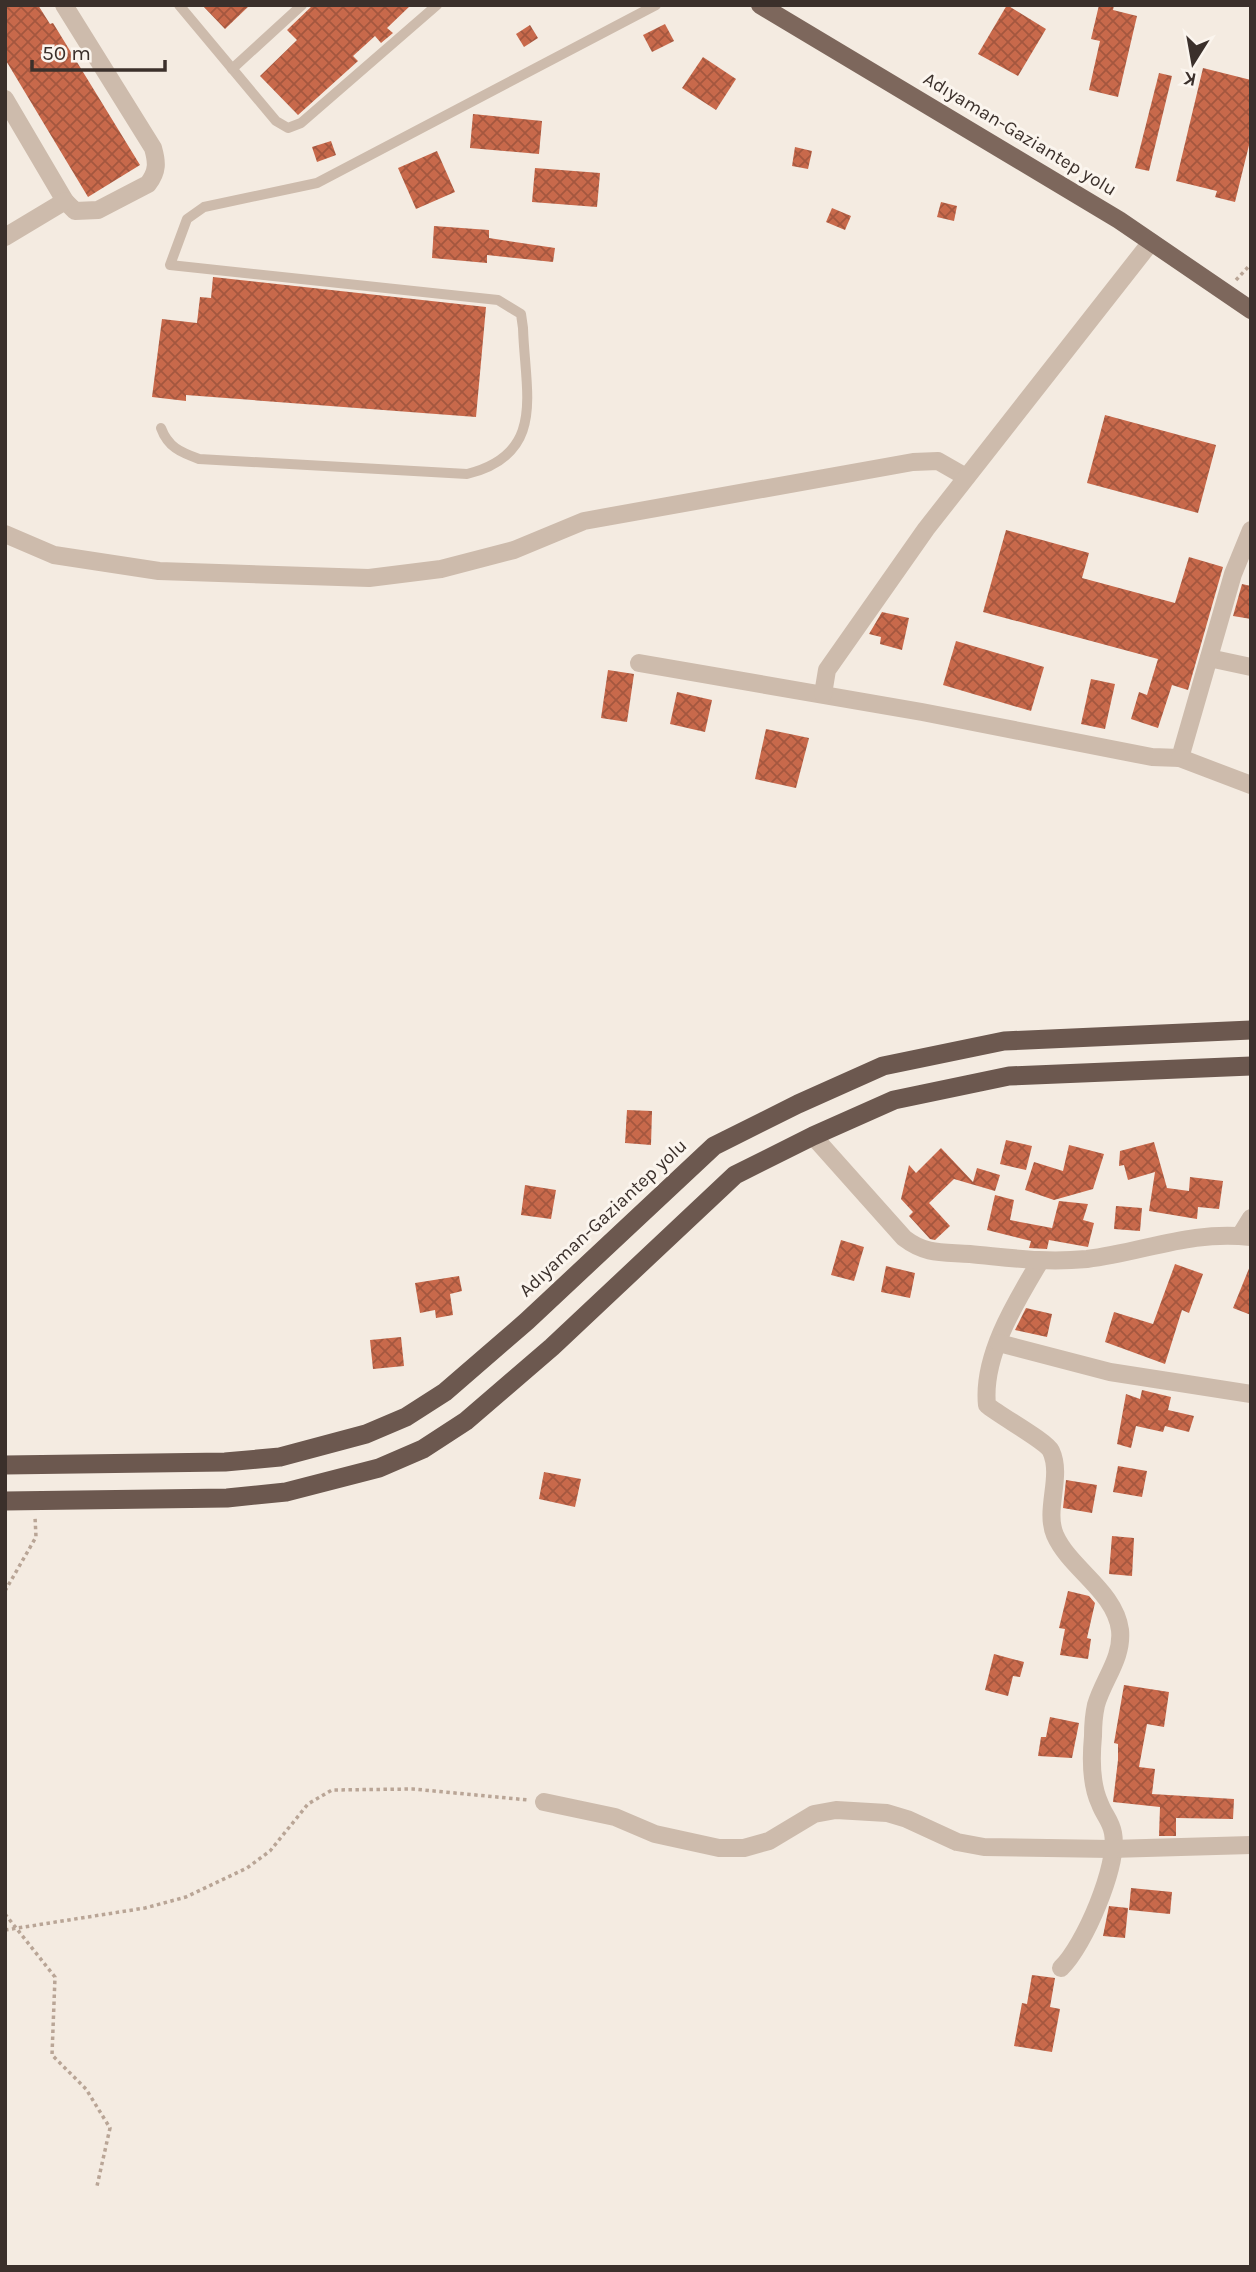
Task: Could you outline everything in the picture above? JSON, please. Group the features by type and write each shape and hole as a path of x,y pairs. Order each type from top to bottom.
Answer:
{"highway":[{"name":"Adıyaman-Gaziantep yolu","path":"5,1465 225,1462 280,1457 366,1434 406,1417 445,1392 527,1321 714,1146 798,1104 883,1066 1004,1041 1251,1030"},
{"path":"5,1501 227,1498 286,1492 379,1468 423,1449 466,1421 552,1347 735,1175 813,1136 894,1100 1009,1076 1251,1066"}],"main road":[{"name":"Adıyaman-Gaziantep yolu","path":"760,5 1151,242 1251,310"}],"street":[{"path":"5,99 65,201 75,211 97,210 148,184 157,164 153,148 64,5"},
{"path":"5,236 65,201"},
{"path":"823,694 827,670 966,477 1151,242"},
{"path":"5,534 54,555 159,571 369,579 441,569 514,550 584,521 913,462 939,461 966,477"},
{"path":"1180,758 1233,574 1247,550 1251,530"},
{"path":"1209,658 1251,667"},
{"path":"639,663 823,694 1152,757 1180,758 1251,785"},
{"path":"813,1136 904,1238 920,1251 1038,1263 1091,1258 1169,1240 1245,1236 1251,1218"},
{"path":"1038,1263 1018,1297 999,1343 988,1377 987,1405 1018,1429 1039,1438 1050,1450 1054,1462 1053,1532 1064,1552 1111,1607 1120,1629 1118,1652 1096,1705 1093,1737 1095,1790 1114,1835 1107,1882 1072,1957 1060,1968"},
{"path":"999,1343 1110,1372 1251,1394"},
{"path":"544,1802 615,1817 655,1834 719,1848 744,1848 769,1840 814,1814 836,1810 887,1813 907,1818 957,1842 984,1847 1111,1849 1251,1845"}],"lane":[{"path":"179,5 276,121 288,128 301,123 437,5"},
{"path":"232,69 302,5"},
{"path":"161,428 166,442 180,452 199,458 467,474 497,464 510,454 526,428 523,328 521,314 511,306 498,300 170,265 187,219 204,207 317,184 656,5"}],"path":[{"path":"5,1591 37,1537 33,1501"},
{"path":"5,1930 145,1908 212,1885 247,1868 270,1851 308,1804 332,1790 425,1790 544,1802"},
{"path":"5,1914 55,1977 52,2055 86,2089 110,2127 97,2186"}],"building":[{"path":"5,5 38,5 50,24 53,23 140,165 88,197 5,59"},
{"path":"202,5 250,5 225,29"},
{"path":"313,5 411,5 387,28 393,33 381,43 375,36 353,56 358,61 298,115 260,76 297,40 287,30"},
{"path":"1007,5 1046,29 1018,76 978,54"},
{"path":"1099,5 1114,5 1113,10 1137,16 1118,97 1089,90 1100,41 1091,39"},
{"path":"665,24 674,41 652,52 643,35"},
{"path":"530,25 538,38 524,47 516,34"},
{"path":"703,57 736,79 716,110 682,88"},
{"path":"1203,68 1251,80 1251,137 1235,202 1215,197 1217,191 1176,181"},
{"path":"1159,73 1172,76 1149,171 1135,168"},
{"path":"473,114 542,121 539,154 470,148"},
{"path":"331,141 336,155 317,162 312,147"},
{"path":"795,147 812,151 808,169 792,166"},
{"path":"437,151 455,192 416,209 398,168"},
{"path":"535,168 600,173 597,207 532,202"},
{"path":"941,202 957,206 954,221 937,217"},
{"path":"832,208 851,216 845,230 826,222"},
{"path":"434,226 489,230 489,238 555,248 553,262 487,255 487,263 432,258"},
{"path":"213,277 486,307 476,417 186,395 186,401 152,397 162,319 197,323 200,297 211,298"},
{"path":"1105,415 1216,445 1198,513 1087,483"},
{"path":"1006,530 1089,553 1082,578 1175,603 1189,557 1223,567 1188,690 1172,685 1158,728 1131,719 1139,692 1147,695 1158,659 983,612"},
{"path":"1242,584 1251,586 1251,619 1233,616"},
{"path":"882,612 909,618 902,650 880,644 881,637 869,634"},
{"path":"956,641 1044,667 1031,711 943,685"},
{"path":"608,670 634,674 627,722 601,718"},
{"path":"1091,679 1115,684 1105,729 1081,724"},
{"path":"677,692 712,700 705,732 670,724"},
{"path":"766,729 809,738 796,788 755,779"},
{"path":"627,1110 652,1111 651,1145 625,1143"},
{"path":"1006,1140 1032,1146 1026,1170 1000,1164"},
{"path":"1154,1142 1167,1188 1189,1191 1190,1177 1223,1181 1219,1209 1198,1207 1197,1219 1149,1211 1155,1172 1128,1180 1124,1165 1119,1166 1120,1151"},
{"path":"1069,1145 1104,1154 1093,1189 1054,1200 1025,1190 1034,1162 1063,1171"},
{"path":"941,1148 973,1182 977,1168 1000,1175 995,1191 954,1179 929,1203 950,1226 935,1240 930,1239 909,1216 913,1212 901,1199 909,1165 916,1173"},
{"path":"525,1185 556,1190 551,1219 521,1215"},
{"path":"995,1195 1014,1200 1010,1220 1052,1228 1047,1249 1029,1248 1031,1241 987,1230"},
{"path":"1059,1201 1088,1204 1083,1220 1094,1223 1088,1247 1049,1240"},
{"path":"1116,1206 1142,1208 1140,1231 1114,1229"},
{"path":"841,1240 864,1247 854,1281 831,1275"},
{"path":"1175,1264 1203,1274 1189,1313 1182,1310 1165,1364 1105,1342 1114,1312 1153,1324"},
{"path":"886,1266 915,1273 910,1298 881,1292"},
{"path":"1251,1267 1251,1315 1233,1308"},
{"path":"459,1276 462,1291 450,1294 453,1315 436,1318 435,1310 420,1313 415,1283"},
{"path":"1026,1308 1052,1314 1047,1337 1015,1330"},
{"path":"401,1337 404,1366 373,1369 370,1340"},
{"path":"1142,1390 1171,1397 1168,1410 1194,1416 1189,1432 1165,1426 1163,1432 1136,1426 1131,1448 1117,1444 1126,1394 1140,1399"},
{"path":"1118,1466 1147,1471 1142,1497 1113,1492"},
{"path":"544,1472 581,1479 575,1507 539,1499"},
{"path":"1066,1480 1097,1485 1092,1513 1063,1508"},
{"path":"1112,1536 1134,1538 1132,1576 1109,1574"},
{"path":"1068,1591 1089,1596 1095,1603 1087,1638 1091,1639 1088,1659 1060,1655 1065,1629 1059,1628"},
{"path":"994,1654 1024,1662 1020,1677 1013,1676 1008,1696 985,1690"},
{"path":"1124,1685 1169,1692 1164,1727 1147,1724 1139,1767 1155,1769 1152,1794 1234,1799 1233,1819 1176,1818 1176,1836 1159,1836 1160,1807 1113,1802 1118,1760 1118,1744 1114,1743"},
{"path":"1050,1717 1079,1723 1072,1758 1038,1756 1041,1737 1046,1737"},
{"path":"1131,1888 1172,1892 1170,1914 1129,1910"},
{"path":"1109,1906 1128,1908 1125,1938 1103,1936"},
{"path":"1032,1975 1055,1978 1050,2007 1060,2009 1052,2052 1014,2046 1022,2003 1027,2004"}]}
